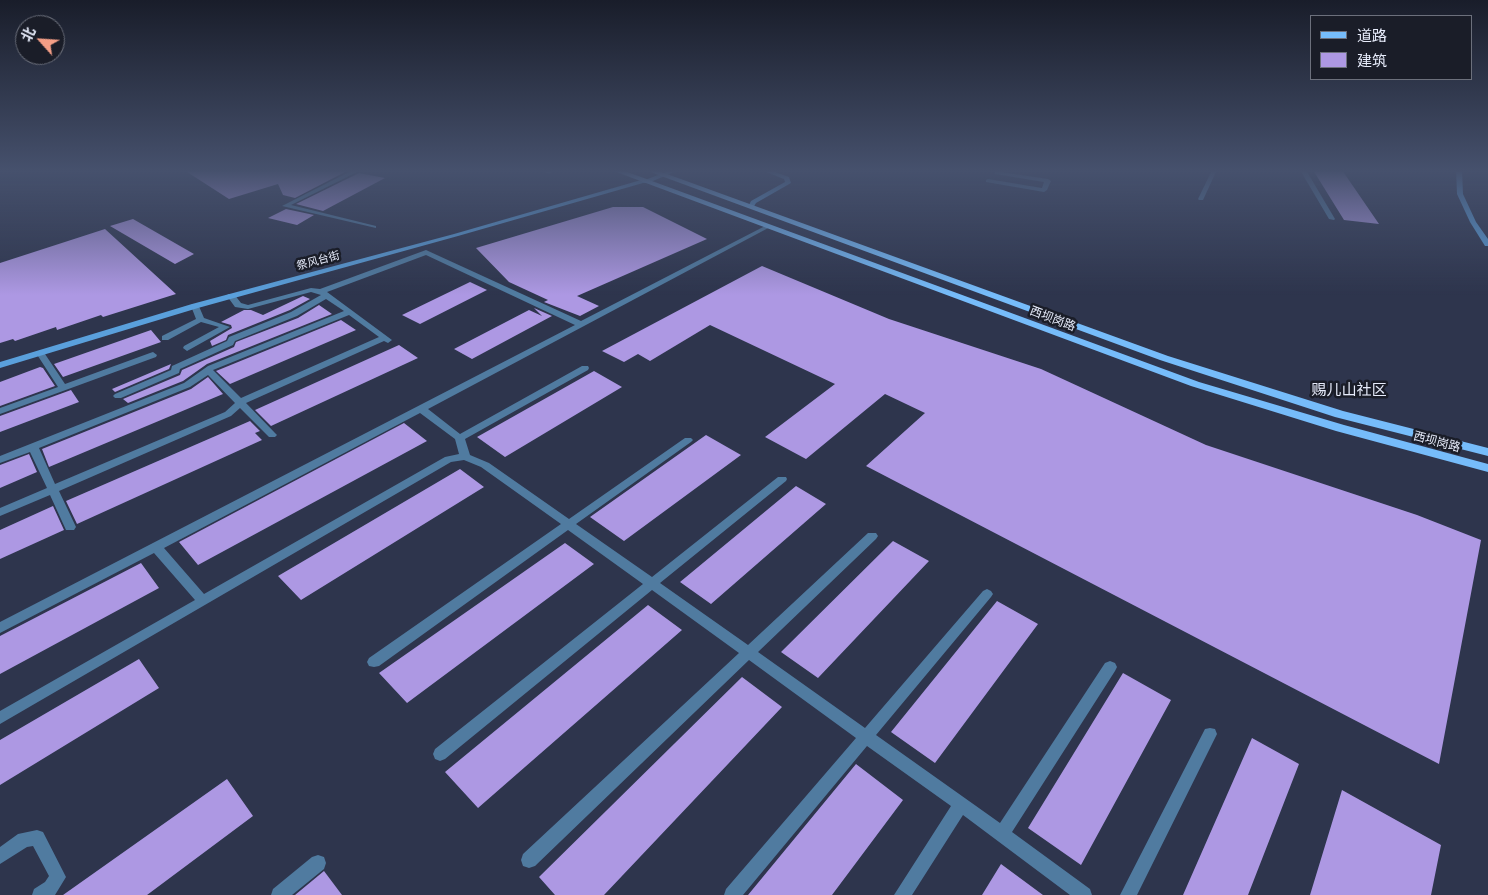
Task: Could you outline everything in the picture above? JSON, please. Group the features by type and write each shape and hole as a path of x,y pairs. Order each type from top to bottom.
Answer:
{"main road":[{"name":"祭风台街","path":"0,365 195,306 537,212"},
{"name":"西坝岗路","path":"729,212 1195,384 1331,426 1488,468"},
{"name":"西坝岗路","path":"761,212 1164,358 1339,414 1488,452"},
{"path":"1469,212 1488,244"}],"street":[{"path":"309,212 374,227"},
{"path":"1328,212 1332,219"},
{"path":"0,628 769,226"},
{"path":"118,396 176,371 175,368 230,342 232,339 294,314 324,293 426,252 580,324"},
{"path":"0,512 228,414 241,402 386,339 324,293 312,290 248,307 240,307 231,296"},
{"path":"187,348 226,328 201,319 195,306"},
{"path":"0,460 187,385 208,370 349,312"},
{"path":"165,338 201,319"},
{"path":"40,353 63,388"},
{"path":"0,411 153,356"},
{"path":"460,438 585,368"},
{"path":"208,370 272,435"},
{"path":"421,409 460,438 465,457"},
{"path":"374,662 688,440"},
{"path":"33,447 70,527"},
{"path":"0,718 449,459 465,457 484,465 961,804 1084,895"},
{"path":"440,754 782,480"},
{"path":"529,860 747,652 872,536"},
{"path":"156,547 203,601"},
{"path":"732,895 987,594"},
{"path":"1002,834 1110,667"},
{"path":"1128,895 1210,734"},
{"path":"902,895 961,804"},
{"path":"0,856 24,840 37,838 58,877 51,888 40,895"},
{"path":"279,895 318,863"}],"building":[{"path":"280,212 299,212 314,215 297,225 268,218"},
{"path":"597,212 653,212 707,239 577,296 599,306 580,316 544,302 548,300 509,282 476,248"},
{"path":"1339,212 1371,212 1379,224 1344,220"},
{"path":"133,219 194,254 175,264 110,226"},
{"path":"105,229 176,294 103,317 101,315 57,330 56,327 15,341 13,339 0,343 0,263"},
{"path":"762,266 889,319 1041,369 1206,445 1417,515 1481,540 1439,764 866,466 925,413 885,394 806,459 765,437 835,384 710,325 650,361 638,354 624,362 602,351"},
{"path":"470,282 487,290 420,324 402,315"},
{"path":"303,296 310,299 290,310 228,335 226,340 212,346 210,341 232,328 231,325 221,322 244,310 251,310 263,315"},
{"path":"319,305 332,314 207,364 183,381 128,403 123,399 180,375 182,370 234,347 236,342 298,318"},
{"path":"534,308 552,316 472,359 454,349 529,310 542,316"},
{"path":"341,320 356,330 230,384 216,371"},
{"path":"151,330 161,342 63,377 54,364"},
{"path":"399,345 418,358 271,426 255,410"},
{"path":"171,364 169,369 115,392 112,389"},
{"path":"40,367 43,368 55,386 0,406 0,382"},
{"path":"594,371 622,387 505,457 477,437"},
{"path":"208,377 223,394 49,467 42,449 191,389"},
{"path":"71,390 79,402 0,432 0,416"},
{"path":"250,421 260,431 255,433 262,440 77,524 66,501"},
{"path":"404,423 427,441 198,565 179,542"},
{"path":"706,435 741,455 624,541 590,517"},
{"path":"29,454 37,472 0,488 0,465"},
{"path":"460,469 484,487 301,600 278,576"},
{"path":"796,486 826,504 711,604 680,582"},
{"path":"53,506 64,530 0,559 0,530"},
{"path":"893,541 929,561 818,678 781,652"},
{"path":"565,543 594,564 407,703 379,673"},
{"path":"141,563 159,588 0,674 0,636"},
{"path":"997,601 1038,624 935,763 891,732"},
{"path":"648,605 682,630 478,808 445,772"},
{"path":"139,659 159,688 0,785 0,740"},
{"path":"1123,673 1171,700 1081,865 1028,828"},
{"path":"742,677 782,707 604,895 555,895 539,877"},
{"path":"1252,738 1299,764 1248,895 1183,895"},
{"path":"856,764 903,800 832,895 748,895"},
{"path":"227,779 253,816 147,895 63,895"},
{"path":"1342,790 1441,845 1431,895 1310,895"},
{"path":"1001,864 1043,895 982,895"},
{"path":"324,871 342,895 295,895"}],"district":[{"name":"赐儿山社区","path":"1349,389"}]}
